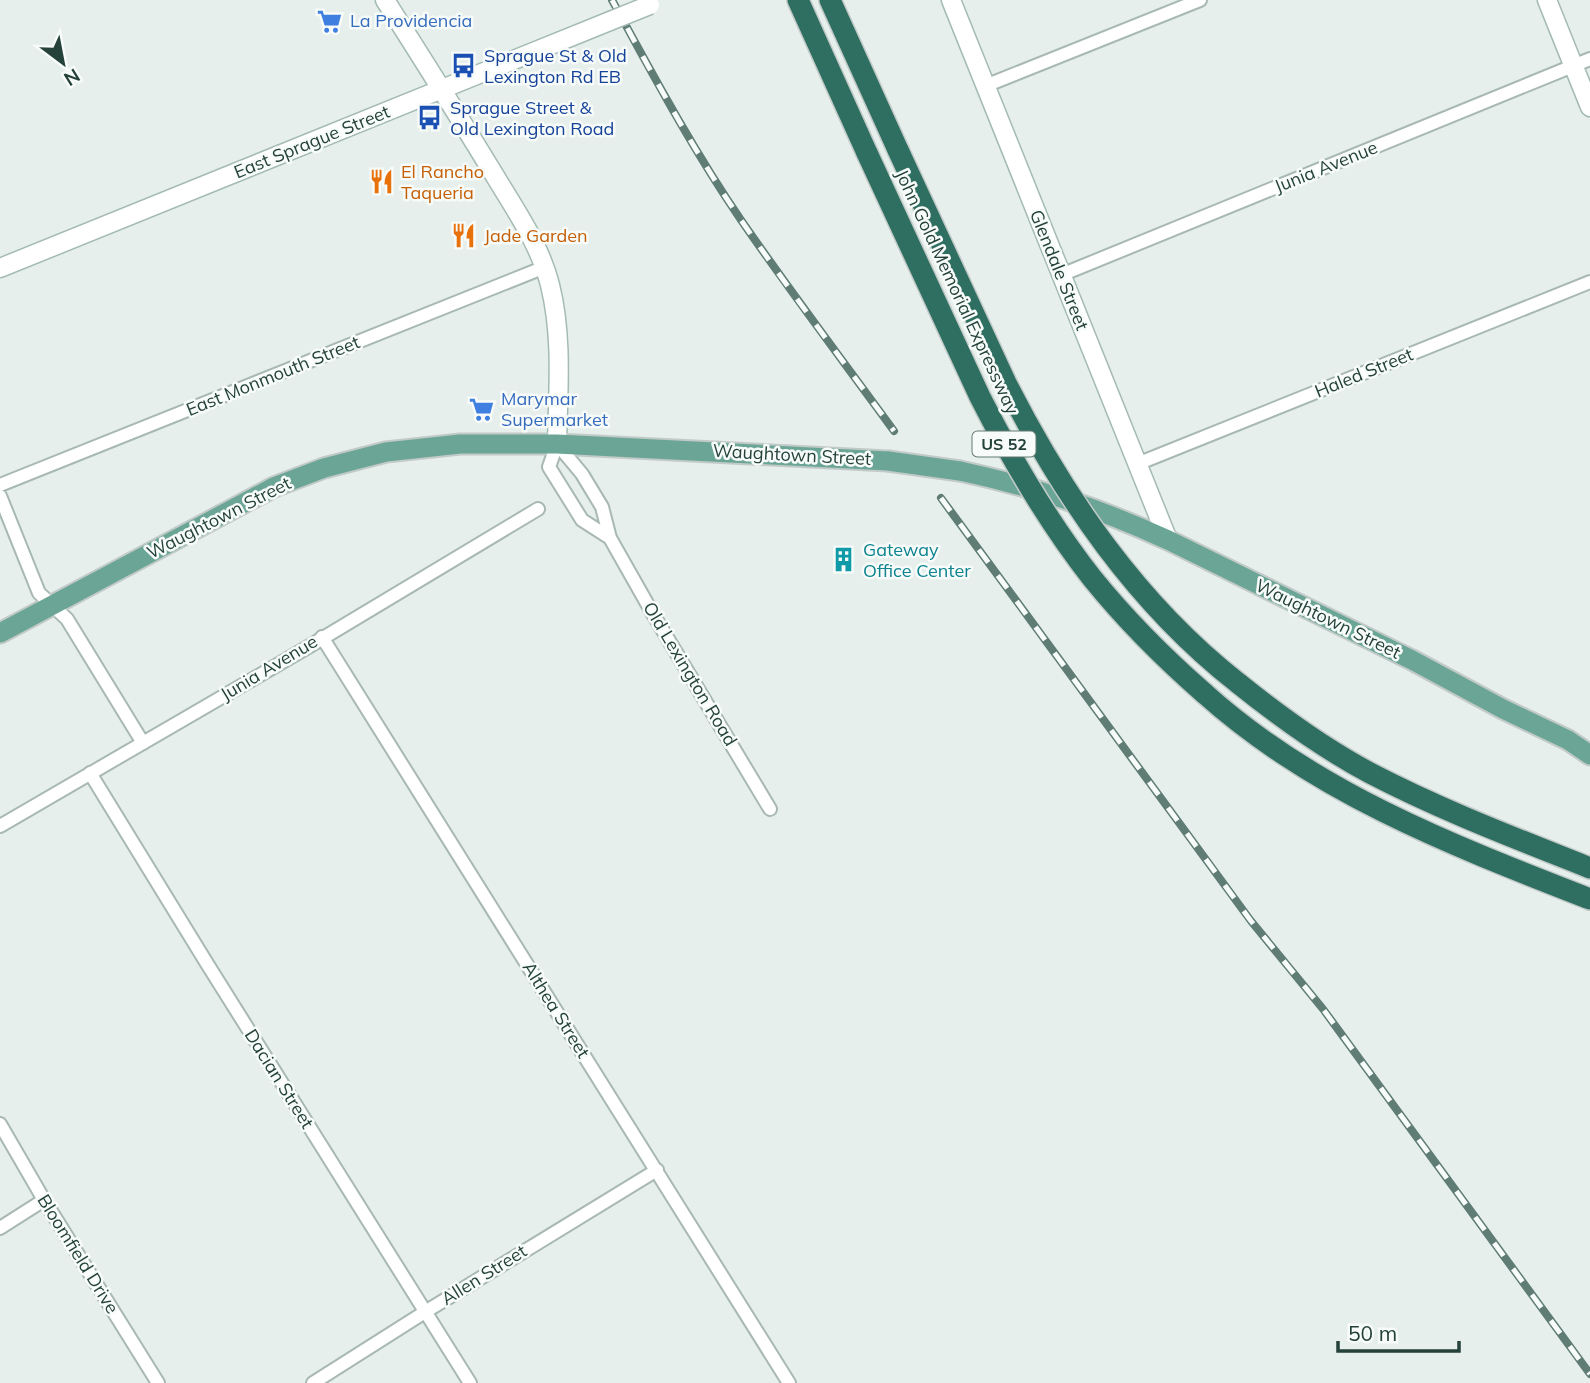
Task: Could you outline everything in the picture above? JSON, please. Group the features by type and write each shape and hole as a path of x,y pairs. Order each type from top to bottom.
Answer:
{"highway":[{"name":"John Gold Memorial Expressway","path":"798,0 999,435 1043,509 1092,578 1121,611 1151,644 1204,694 1277,750 1354,798 1444,841 1590,899"},
{"name":"John Gold Memorial Expressway","path":"830,0 1025,421 1068,493 1115,559 1143,592 1172,623 1238,683 1293,726 1368,772 1466,818 1590,868"}],"main road":[{"name":"Old Lexington Road","path":"385,0 533,239 545,267 554,302 559,342 557,444"},
{"name":"Glendale Street","path":"951,0 1168,540"},
{"path":"1547,0 1582,63 1590,107"},
{"name":"East Sprague Street","path":"0,268 656,2"},
{"name":"Waughtown Street","path":"0,633 274,487 324,468 386,452 460,444 557,444 888,461 960,471 1056,495 1118,518 1412,660 1568,740 1590,755"},
{"path":"1568,740 1590,737"}],"street":[{"path":"985,86 1200,0"},
{"name":"Junia Avenue","path":"1061,275 1582,63"},
{"name":"East Monmouth Street","path":"0,485 545,267"},
{"name":"Haled Street","path":"1137,464 1590,282"},
{"name":"Old Lexington Road","path":"557,444 549,467 582,520 610,538"},
{"name":"Old Lexington Road","path":"557,444 582,474 602,507 610,538 771,808"},
{"path":"0,496 39,593 67,619 143,743"},
{"name":"Junia Avenue","path":"0,826 538,509"},
{"name":"Althea Street","path":"322,637 789,1383"},
{"name":"Dacian Street","path":"90,773 470,1383"},
{"name":"Bloomfield Drive","path":"0,1124 158,1383"},
{"name":"Allen Street","path":"313,1383 657,1170"},
{"path":"0,1228 44,1200"}],"railway":[{"path":"612,0 723,194 894,431"},
{"path":"941,498 1251,921 1323,1009 1590,1374"}],"place":[{"name":"La Providencia","path":"330,21"},
{"name":"Sprague St & Old Lexington Rd EB","path":"464,66"},
{"name":"Sprague Street & Old Lexington Road","path":"430,118"},
{"name":"El Rancho Taqueria","path":"381,182"},
{"name":"Jade Garden","path":"464,236"},
{"name":"Marymar Supermarket","path":"481,409"},
{"name":"Gateway Office Center","path":"843,560"}]}
